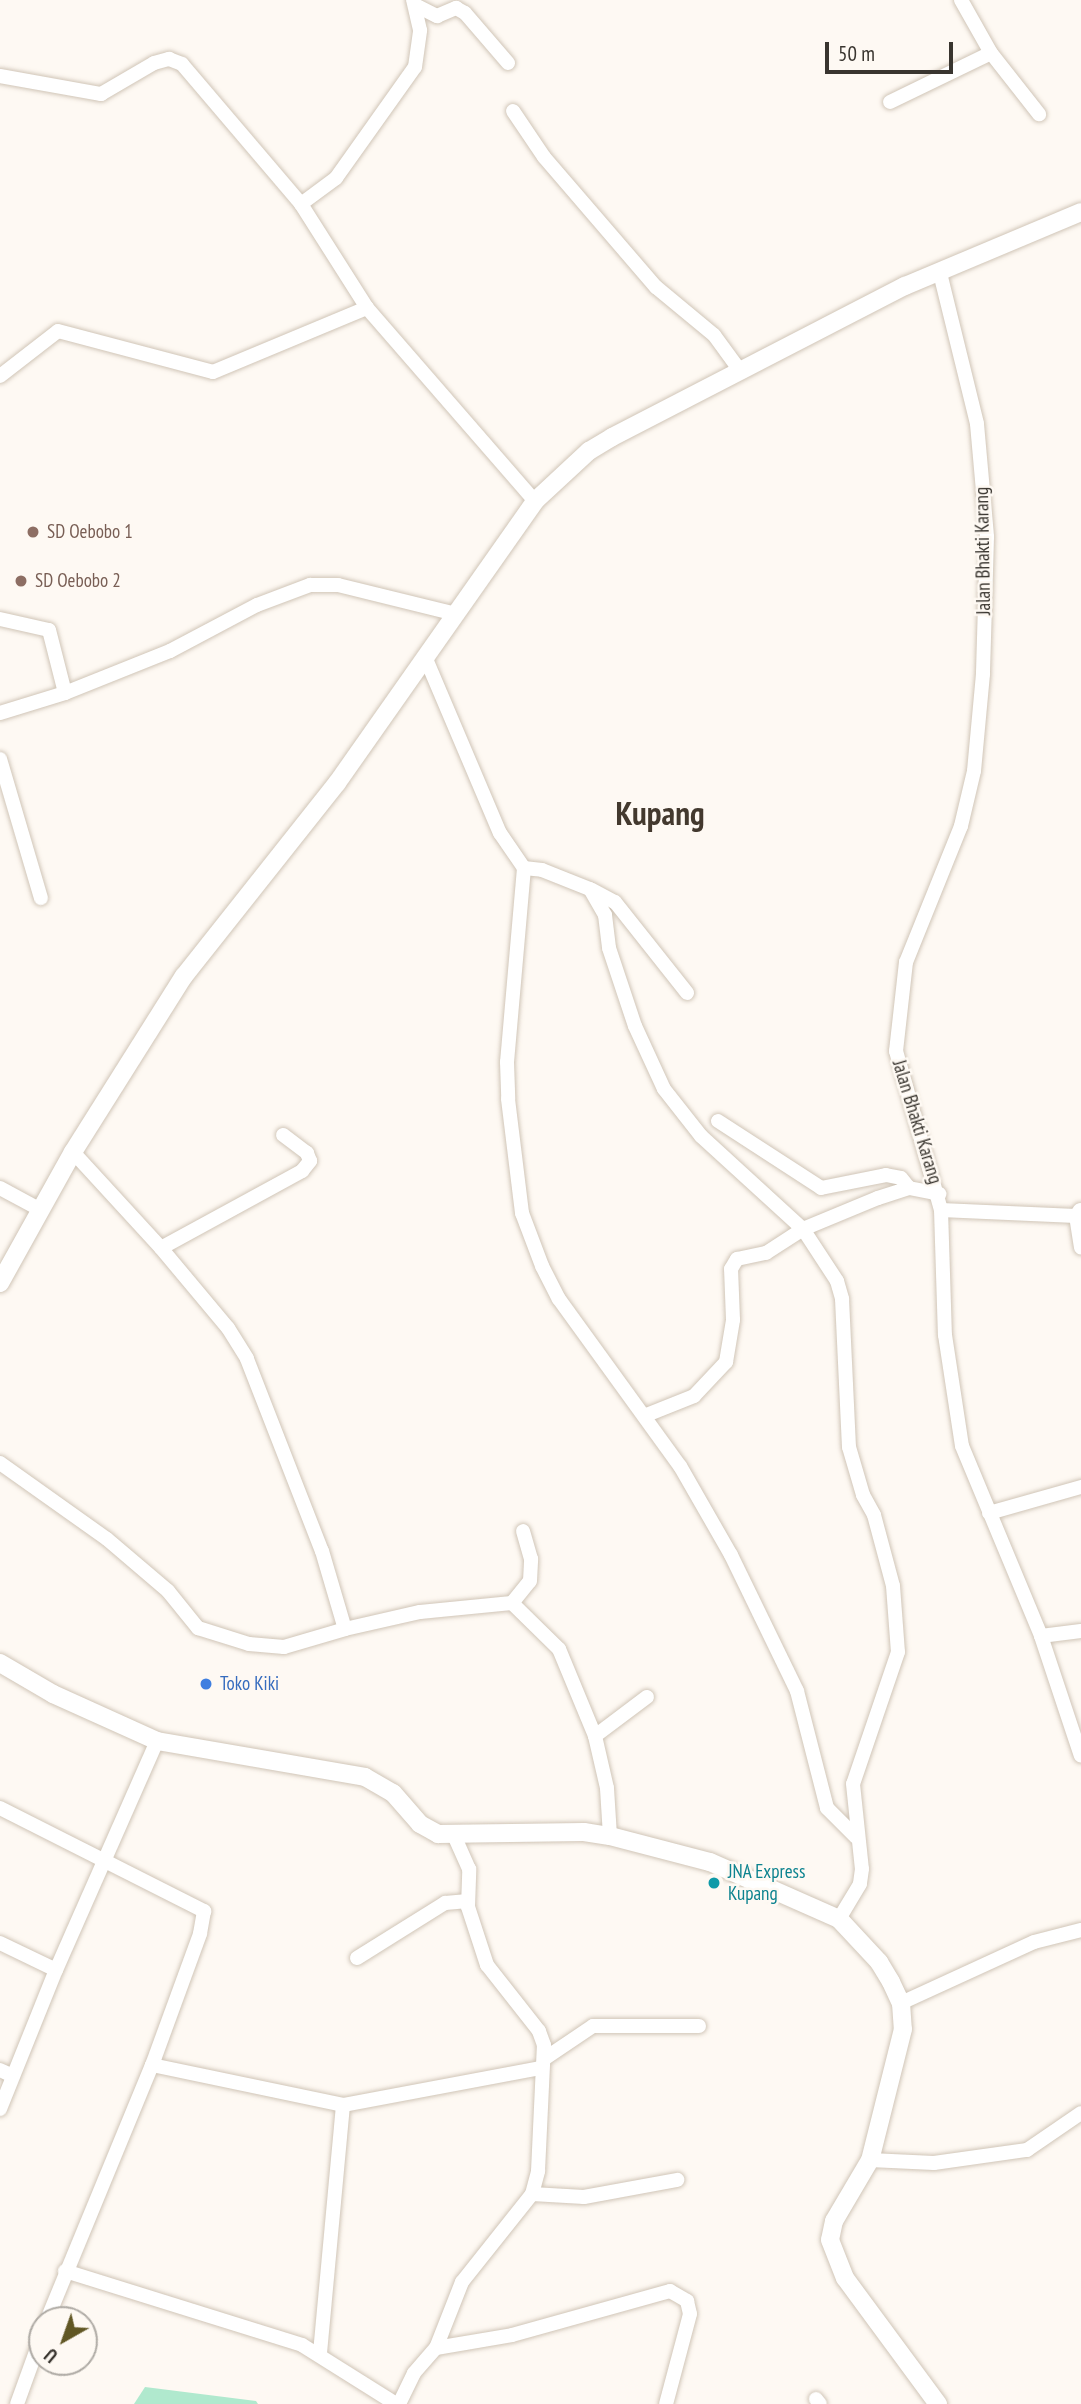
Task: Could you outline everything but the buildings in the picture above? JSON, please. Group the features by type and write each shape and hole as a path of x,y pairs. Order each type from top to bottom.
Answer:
{"street":[{"path":"961,0 991,53 1039,114"},
{"path":"414,2 438,16 456,8 465,13 508,63"},
{"path":"301,204 336,178 415,67 420,30 414,2"},
{"path":"890,102 991,53"},
{"path":"0,76 101,94 169,59 192,74 301,204 367,308 535,501"},
{"path":"513,111 544,157 656,287 714,335 741,372"},
{"path":"0,1283 73,1152 184,976 337,783 535,501 589,451 905,286 940,273 1022,233 1081,212"},
{"name":"Jalan Bhakti Karang","path":"940,273 977,425 987,537 983,674 974,771 961,826 906,962 896,1029 900,1072 939,1194 945,1335 962,1446 1041,1636 1081,1756"},
{"path":"0,376 58,331 213,372 367,308"},
{"path":"0,713 65,693 170,651 289,590 338,585 456,614"},
{"path":"0,620 49,630 65,693"},
{"path":"426,659 500,833 524,868 507,1062 523,1213 559,1299 680,1466 780,1650 797,1690 824,1800 834,1819 856,1837"},
{"path":"0,760 41,898"},
{"path":"524,868 542,870 615,902 687,993"},
{"path":"590,889 604,915 609,948 635,1026 664,1088 701,1136 803,1229 825,1259 842,1300 849,1447 859,1485 874,1515 897,1619 895,1663 853,1784 856,1837 862,1869 860,1884 839,1919"},
{"path":"718,1121 821,1188 886,1175 901,1178 909,1188"},
{"path":"162,1248 302,1171 310,1161 307,1153 283,1135"},
{"path":"73,1152 162,1248 228,1328 247,1359 322,1551 345,1629"},
{"path":"0,1188 39,1209"},
{"path":"644,1416 694,1396 718,1376 726,1362 730,1339 734,1263 766,1253 803,1229 909,1188 939,1194"},
{"path":"941,1210 1079,1212 1081,1248"},
{"path":"0,1463 117,1548 168,1591 198,1628 249,1644 284,1647 345,1629 420,1612 512,1603 530,1581 531,1559 523,1531"},
{"path":"989,1513 1081,1487"},
{"path":"512,1603 559,1649 594,1736 607,1788 610,1836"},
{"path":"1041,1636 1081,1631"},
{"path":"0,1663 53,1694 157,1741 365,1777 393,1793 420,1824 454,1836 584,1832 610,1836 710,1862 839,1919 879,1962 901,2003 902,2029 870,2160 834,2221 830,2239 833,2254 845,2278 937,2404"},
{"path":"594,1736 647,1697"},
{"path":"0,2109 6,2073 157,1741"},
{"path":"0,1808 204,1911 200,1934 152,2064 52,2306"},
{"path":"65,2271 320,2353 397,2404 414,2372 436,2348 466,2276 532,2194 538,2171 542,2063 539,2031 487,1965 468,1901 469,1870 454,1836"},
{"path":"357,1958 444,1903 468,1901"},
{"path":"901,2003 1034,1942 1081,1930"},
{"path":"0,1943 55,1970"},
{"path":"152,2064 343,2105 542,2063 593,2026 699,2026"},
{"path":"320,2353 343,2105"},
{"path":"870,2160 934,2163 1027,2150 1081,2113"},
{"path":"532,2194 584,2197 677,2180"},
{"path":"436,2348 512,2335 670,2291 687,2301 690,2314 666,2404"},
{"path":"16,2404 28,2372"}],"green space":[{"path":"145,2387 256,2401 258,2404 134,2404"}],"place":[{"name":"SD Oebobo 1","path":"33,532"},
{"name":"SD Oebobo 2","path":"21,581"},
{"name":"Toko Kiki","path":"206,1684"},
{"name":"JNA Express Kupang","path":"714,1883"}],"district":[{"name":"Kupang","path":"660,813"}]}
